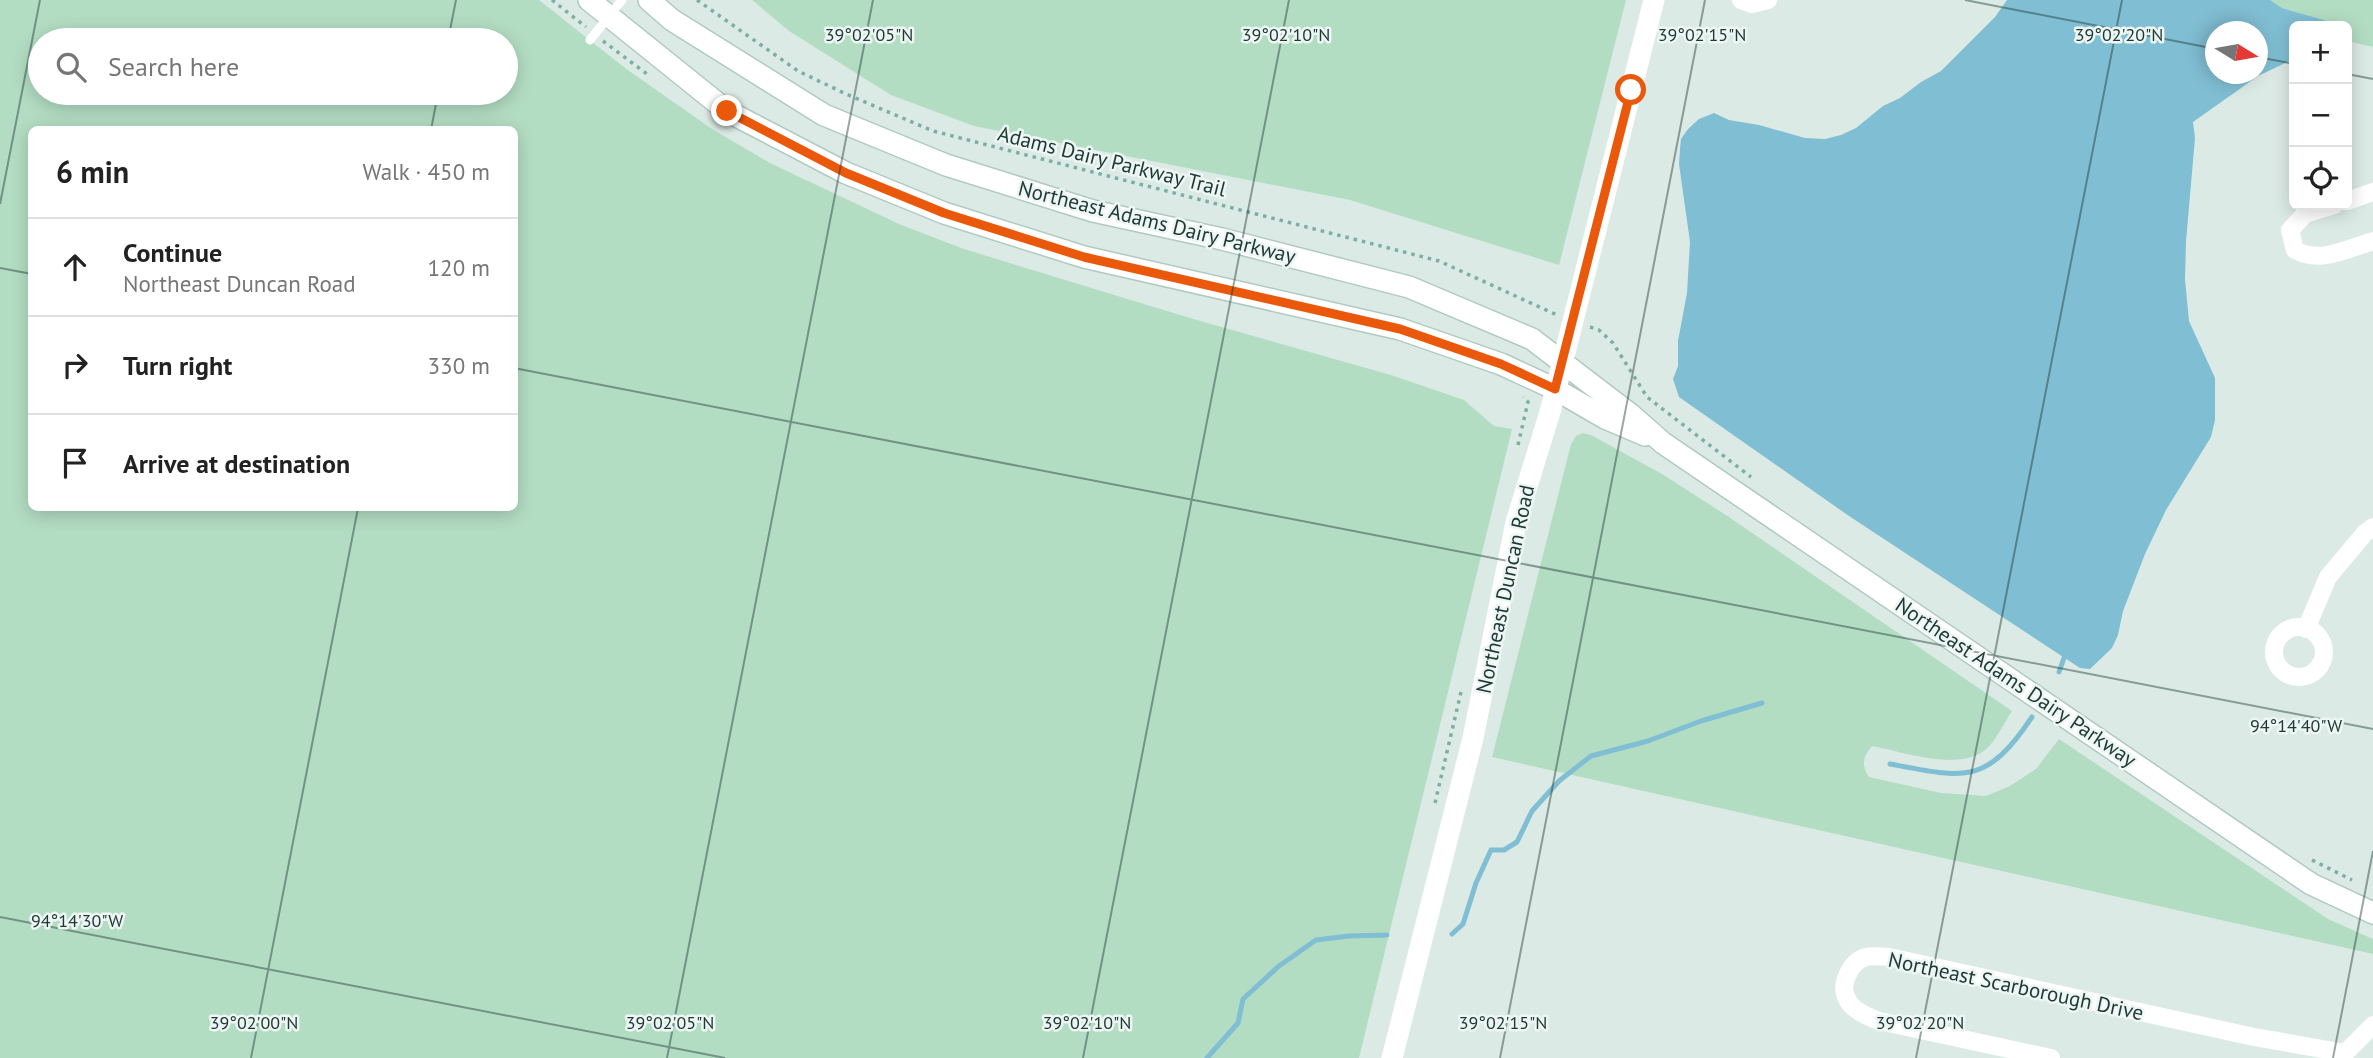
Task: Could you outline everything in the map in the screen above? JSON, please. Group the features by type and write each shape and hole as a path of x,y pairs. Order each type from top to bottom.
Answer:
{"main road":[{"name":"Northeast Adams Dairy Parkway","path":"589,0 616,8 727,111 846,173 944,213 1084,257 1400,329 1501,364 1555,389 1605,418 1663,443"},
{"name":"Northeast Adams Dairy Parkway","path":"649,0 672,20 824,115 946,164 1093,211 1222,239 1409,287 1532,339 1630,414 1663,443 2311,884 2373,913"},
{"name":"Northeast Duncan Road","path":"1392,1058 1473,738 1516,522 1555,389 1654,0"}],"street":[{"path":"1741,0 1752,4 1768,0"},
{"path":"2352,199 2373,192"},
{"path":"2318,210 2305,214 2290,230 2295,250 2308,257 2326,256 2373,241"},
{"path":"2306,629 2328,577 2373,527"},
{"name":"Northeast Scarborough Drive","path":"2051,1058 1879,1021 1863,1015 1847,999 1844,981 1853,966 1866,957 1889,957 2343,1056 2373,1025"}],"lane":[{"path":"590,40 616,8"}],"path":[{"name":"Adams Dairy Parkway Trail","path":"697,0 798,71 933,131 1439,261 1539,308"},
{"path":"1588,326 1598,330 1613,343 1647,397 1753,479"},
{"path":"1515,456 1528,402"},
{"path":"1434,804 1463,684"},
{"path":"2311,860 2354,881"}],"green space":[{"path":"0,0 539,0 625,68 712,129 770,163 899,224 964,249 1190,318 1391,375 1464,400 1494,426 1512,429 1359,1058 0,1058"},
{"path":"752,0 1626,0 1559,265 1350,200 974,126 891,95 789,31"},
{"path":"2270,0 2373,0 2373,47 2352,42 2352,21 2325,21 2282,8"},
{"path":"1583,433 1662,474 1726,515 2012,711 1992,743 1972,757 1944,760 1872,746 1864,761 1869,777 1941,793 1986,796 2010,786 2036,769 2059,739 2328,919 2373,939 2373,954 1492,757 1571,444 1576,436"}],"water":[{"path":"2007,0 2270,0 2282,8 2325,21 2289,21 2289,61 2268,71 2268,21 2205,21 2205,84 2247,84 2193,122 2195,138 2185,279 2189,321 2215,378 2215,420 2211,437 2166,510 2145,554 2112,648 2090,669 2080,668 1849,516 1679,397 1673,379 1678,366 1678,341 1687,293 1690,242 1679,164 1681,139 1688,129 1699,119 1714,113 1729,120 1805,138 1825,139 1856,128 1883,106 1941,71 1995,17"}],"waterway":[{"path":"2059,672 2064,658"},
{"path":"1452,934 1463,924 1476,883 1491,850 1504,850 1517,842 1532,811 1559,781 1591,756 1648,741 1701,721 1762,703"},
{"path":"1890,764 1937,772 1972,772 2001,755 2032,717"},
{"path":"1207,1058 1238,1023 1243,999 1279,966 1316,940 1387,935"}],"route":[{"path":"727,111 846,173 944,213 1084,257 1400,329 1501,364 1555,389 1631,90"}]}
